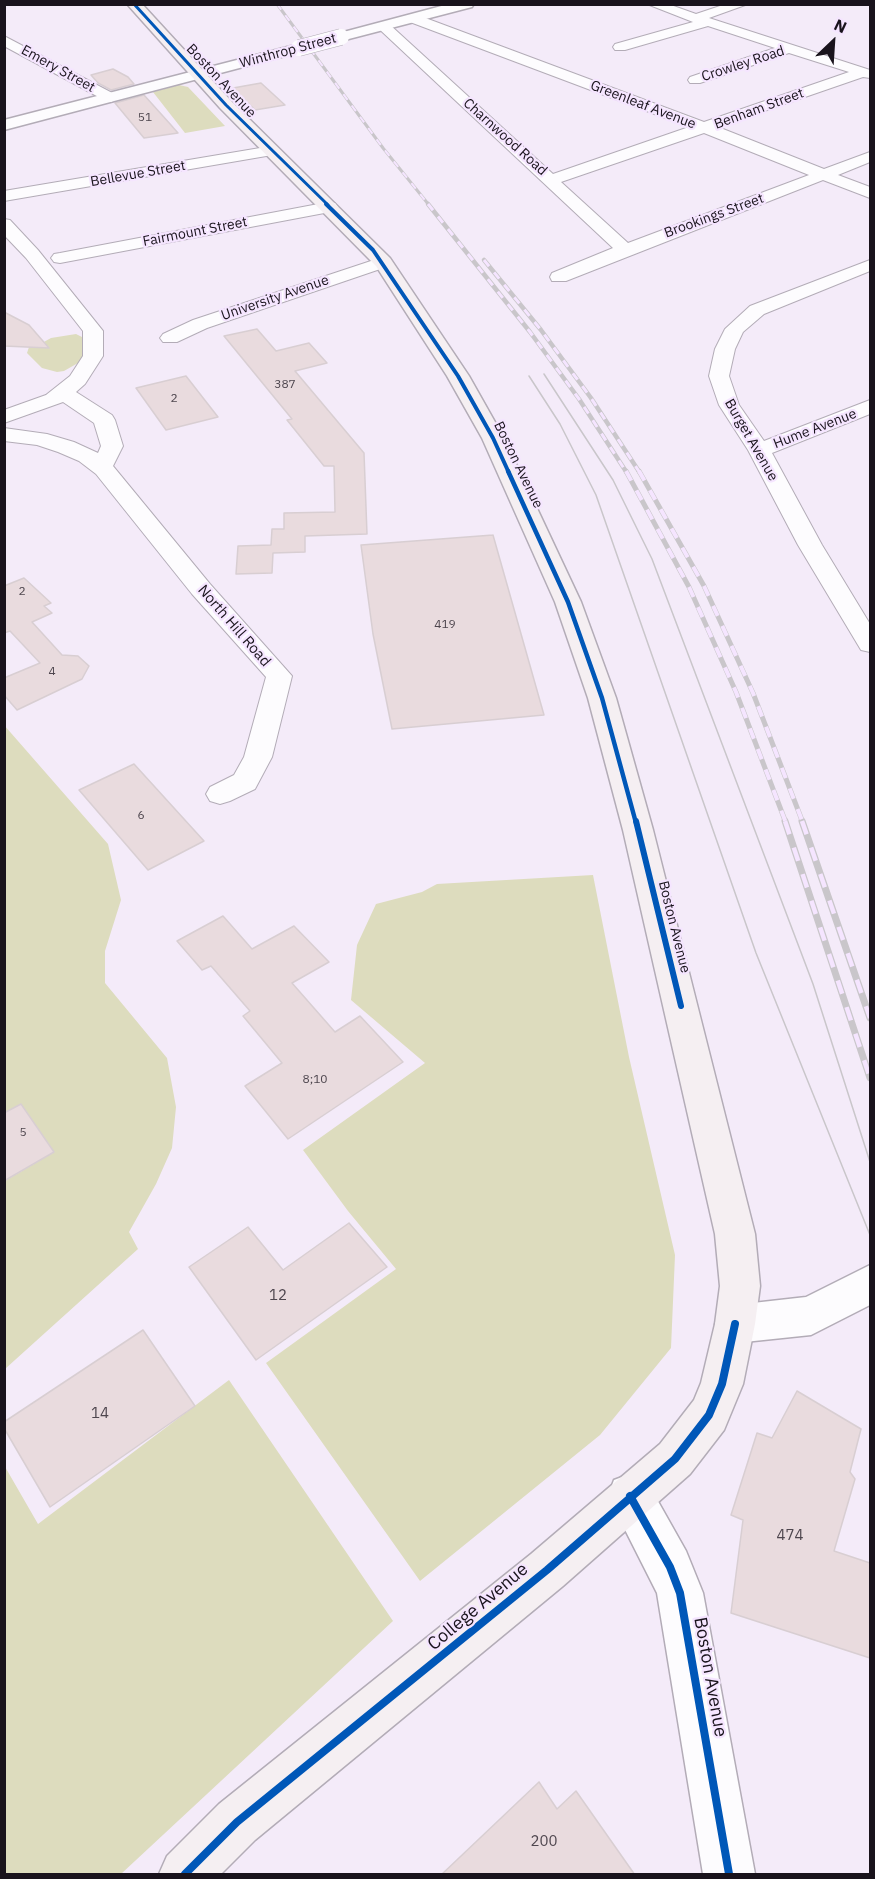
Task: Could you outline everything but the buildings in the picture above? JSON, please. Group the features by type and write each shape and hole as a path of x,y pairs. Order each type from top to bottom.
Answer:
{"main road":[{"name":"Boston Avenue","path":"135,4 272,151 383,262 458,376 493,438 564,593 602,698 638,830 735,1234 740,1286 735,1324"},
{"name":"College Avenue","path":"185,1875 237,1822 529,1585 675,1459 709,1414 722,1384 735,1324"}],"street":[{"name":"Winthrop Street","path":"4,125 467,4"},
{"path":"653,4 867,74"},
{"path":"620,47 742,4"},
{"name":"Greenleaf Avenue","path":"415,19 706,128 870,193"},
{"name":"Charnwood Road","path":"384,27 625,249"},
{"name":"Emery Street","path":"4,40 111,98"},
{"name":"Crowley Road","path":"695,80 790,48"},
{"name":"Benham Street","path":"552,180 867,74"},
{"name":"Bellevue Street","path":"4,196 272,151"},
{"name":"Brookings Street","path":"559,277 625,249 870,157"},
{"name":"Fairmount Street","path":"60,258 330,207"},
{"path":"4,224 32,254 93,331 93,357 78,380 53,399 4,417"},
{"name":"University Avenue","path":"170,338 200,324 383,262"},
{"name":"Burget Avenue","path":"870,264 757,310 735,329 725,349 719,376 729,405 759,450 810,544 870,645"},
{"path":"62,392 104,420 112,446 102,468"},
{"name":"Hume Avenue","path":"759,450 838,421 870,406"},
{"name":"North Hill Road","path":"4,434 39,439 66,447 87,456 102,468 201,589 279,676 258,757 245,782 220,794"},
{"path":"735,1324 811,1316 867,1286"},
{"name":"Boston Avenue","path":"630,1496 670,1568 680,1593 729,1875"}],"green space":[{"path":"179,85 188,87 225,126 185,133 153,92"},
{"path":"76,334 82,337 87,345 78,363 64,371 57,372 42,368 27,353 29,347 33,348 51,338"},
{"path":"4,725 108,844 121,900 105,951 105,983 167,1058 176,1107 172,1148 156,1184 129,1232 138,1249 5,1369 5,1181 54,1152 21,1104 5,1113"},
{"path":"593,875 629,1057 675,1255 671,1348 600,1435 420,1581 266,1363 396,1269 348,1211 303,1150 425,1063 351,1000 357,945 376,904 422,892 437,884"},
{"path":"229,1380 393,1621 121,1874 5,1874 4,1465 38,1524"}],"tram line":[{"path":"544,374 613,480 652,559 813,984 870,1162"},
{"path":"529,376 560,424 596,495 756,953 870,1235"}],"railway":[{"path":"277,4 383,148 429,205"},
{"path":"428,204 530,332 579,399 627,473"},
{"path":"484,260 541,330 591,398 640,473"},
{"path":"626,471 689,587 736,692 786,823"},
{"path":"639,471 704,586 753,693 803,823"},
{"path":"785,821 870,1078"},
{"path":"802,821 870,1018"}],"cycle path":[{"path":"134,4 226,105 373,250 458,376 493,438 568,602 602,698 638,830 681,1006"},
{"path":"185,1874 237,1822 547,1570 675,1459 709,1415 722,1384 735,1324"},
{"path":"630,1496 670,1567 680,1593 729,1874"}]}
